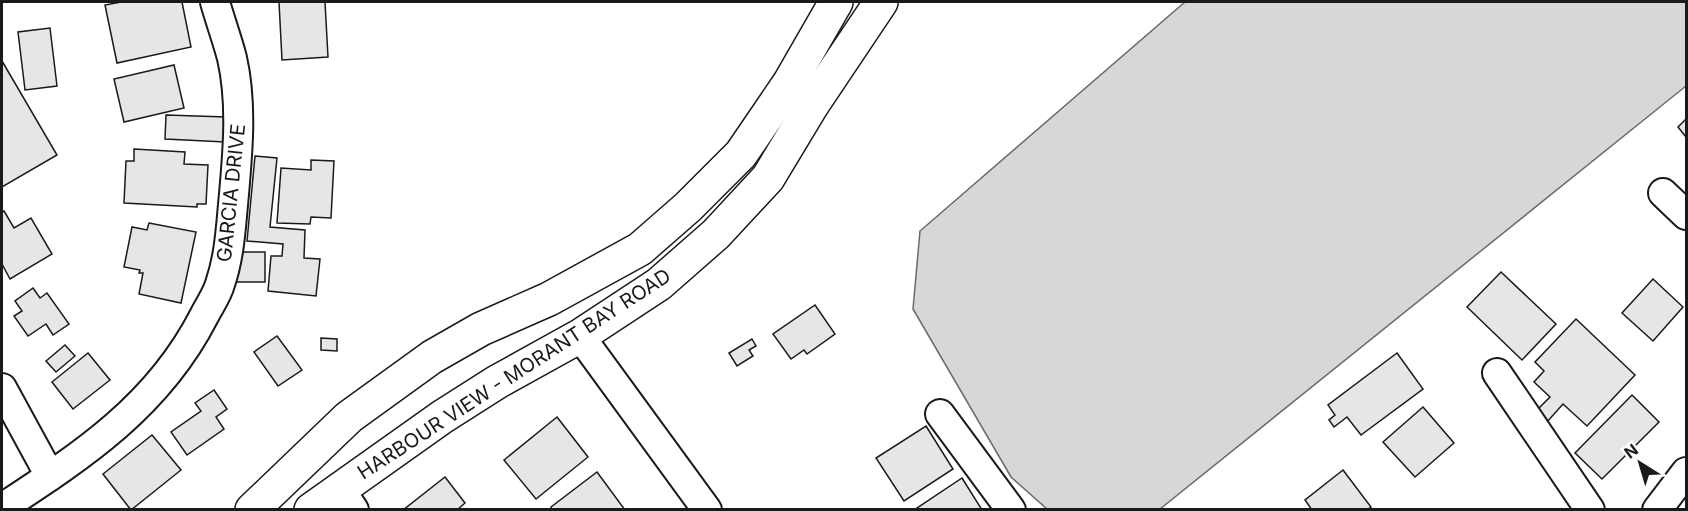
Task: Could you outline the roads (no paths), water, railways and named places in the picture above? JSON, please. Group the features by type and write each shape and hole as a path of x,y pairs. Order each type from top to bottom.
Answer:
{"highway":[{"name":"HARBOUR VIEW - MORANT BAY ROAD","path":"252,510 349,417 432,357 481,329 549,299 640,249 688,207 741,154 790,82 837,2"},
{"name":"HARBOUR VIEW - MORANT BAY ROAD","path":"311,510 347,499 442,417 497,382 580,336 659,284 716,234 768,178 812,105 881,2"}],"street":[{"name":"GARCIA DRIVE","path":"2,508 112,431 137,408 193,338 220,285 230,240 238,154 238,108 232,59 215,2"},
{"path":"1662,193 1686,215"},
{"path":"580,336 707,510"},
{"path":"1497,373 1590,510"},
{"path":"2,388 50,476"},
{"path":"940,414 1011,510"},
{"path":"1657,510 1686,472"}]}
